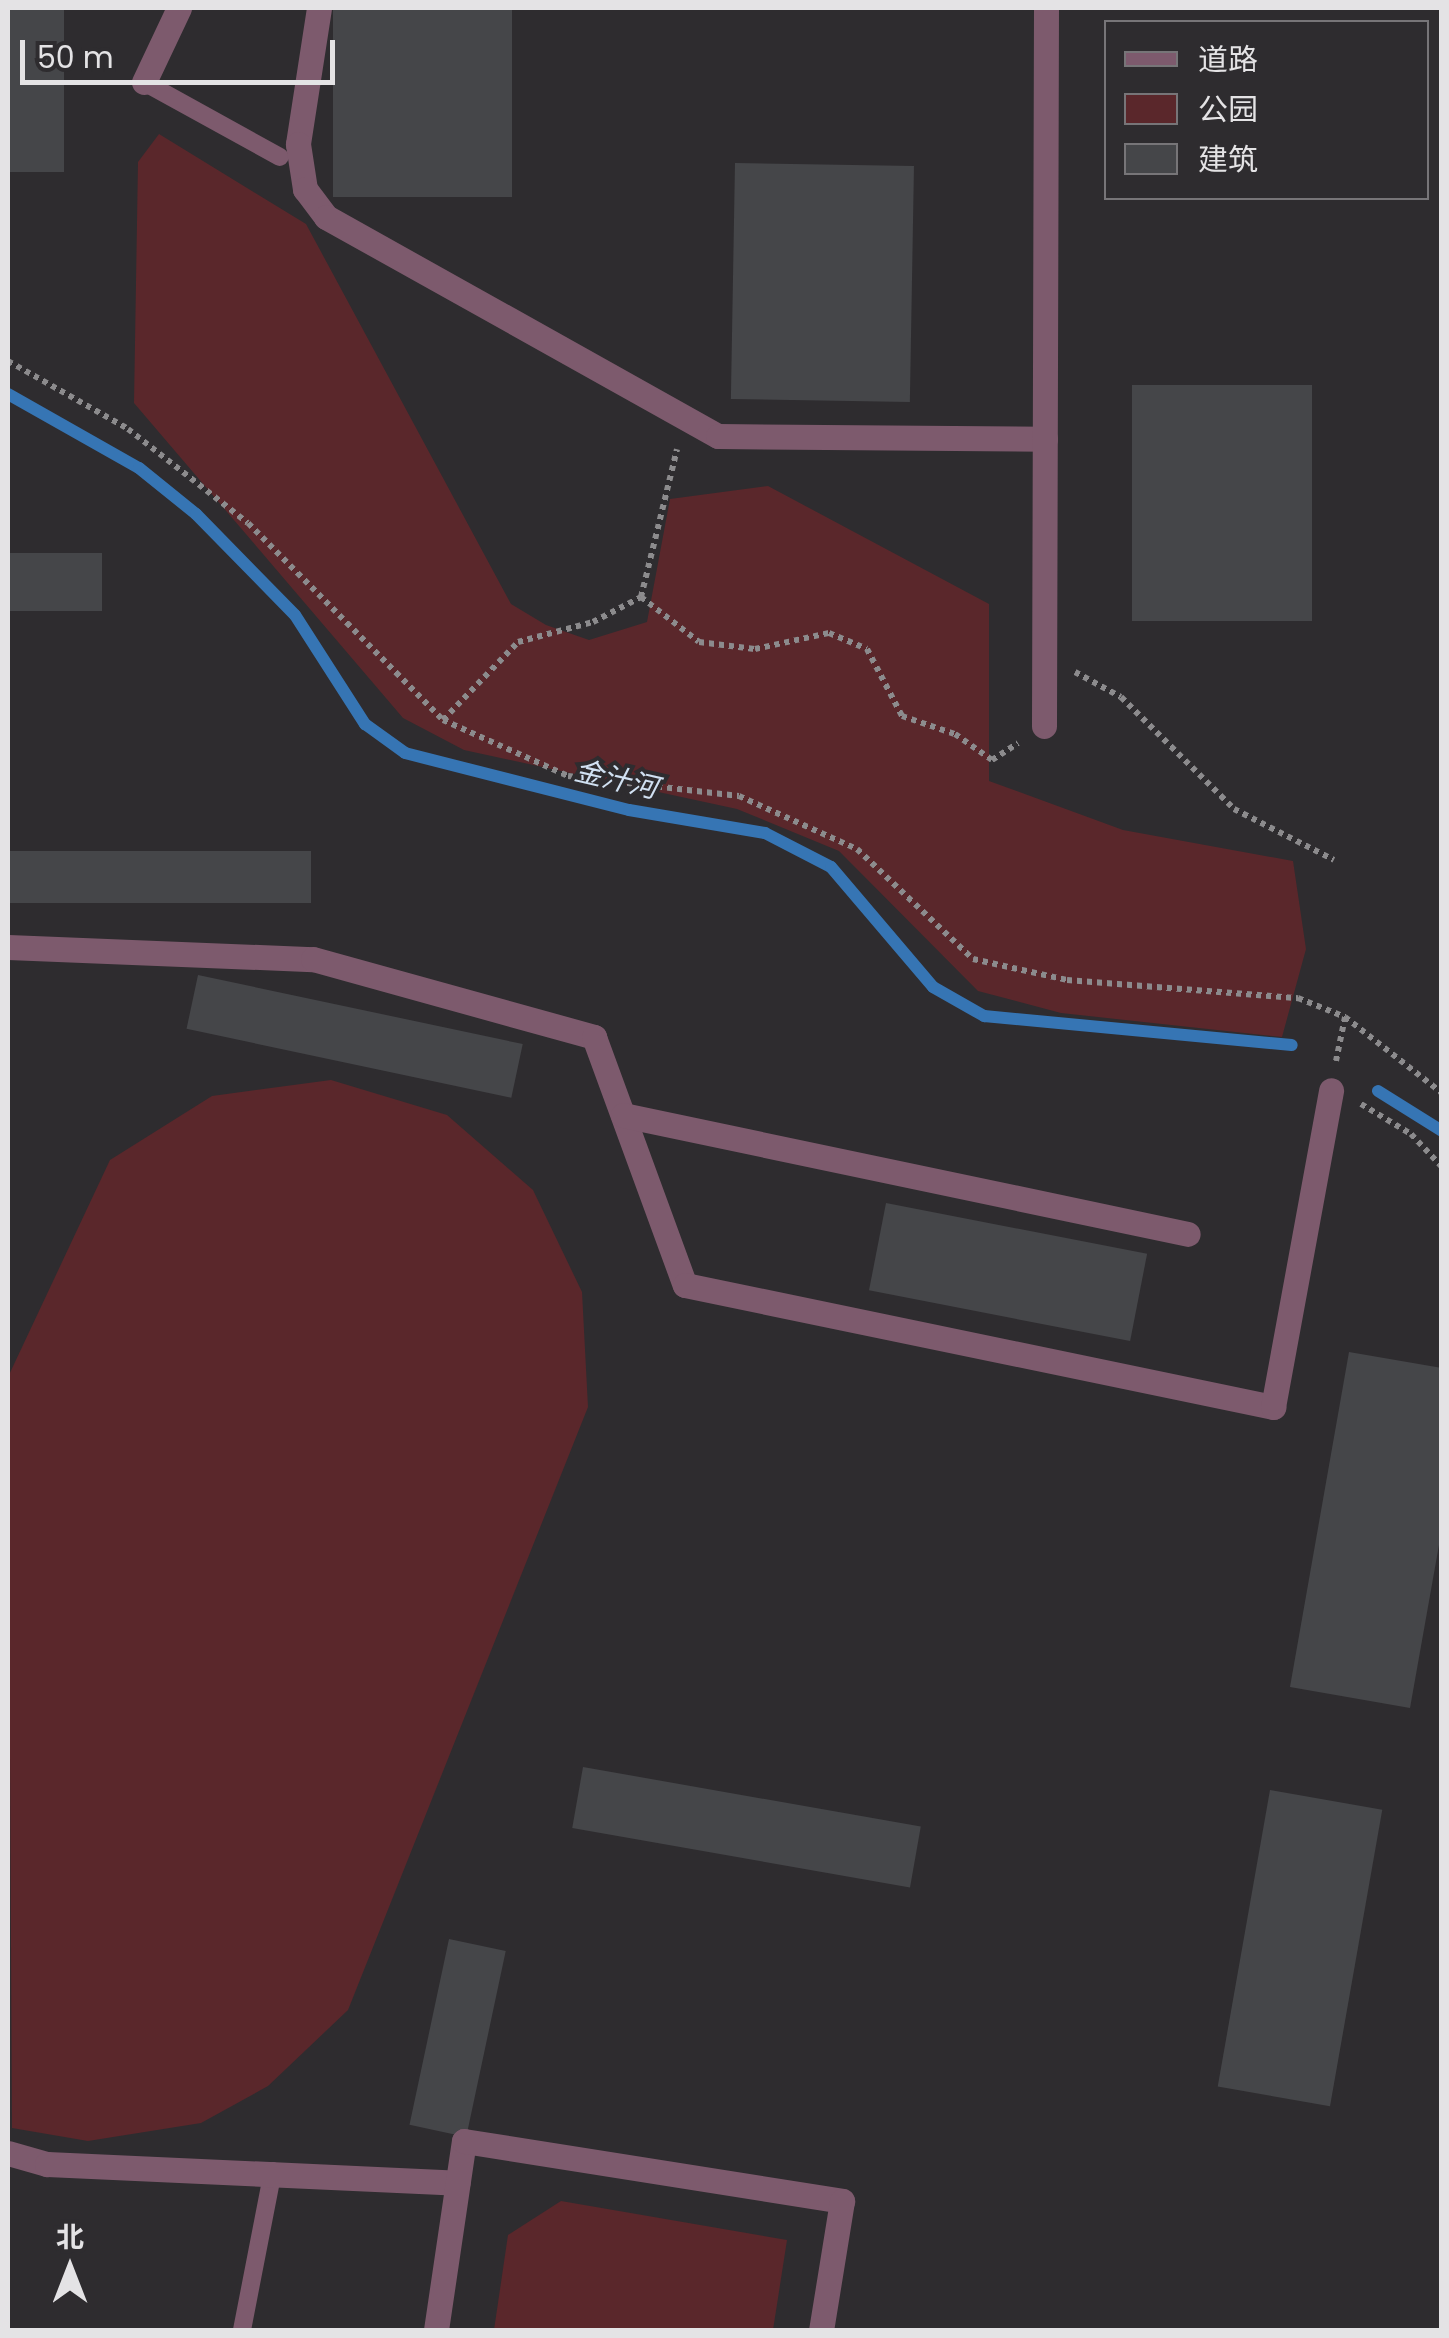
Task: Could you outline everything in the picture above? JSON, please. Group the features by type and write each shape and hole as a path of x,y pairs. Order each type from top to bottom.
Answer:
{"street":[{"path":"144,82 179,8"},
{"path":"319,8 298,144 305,189 326,217 718,436 1045,439"},
{"path":"1044,726 1046,8"},
{"path":"8,946 313,960 594,1037 685,1285 1274,1407 1330,1090"},
{"path":"623,1116 1188,1234"},
{"path":"436,2330 464,2142 842,2201 821,2330"},
{"path":"8,2154 48,2164 274,2171 410,2187 458,2182"}],"lane":[{"path":"144,82 280,157"},
{"path":"242,2330 274,2171"}],"path":[{"path":"8,360 128,429 248,524 444,720 568,776 739,796 856,849 973,959 1066,980 1298,998 1345,1017 1442,1093"},
{"path":"642,597 663,478 690,421"},
{"path":"444,720 518,642 593,622 642,597"},
{"path":"642,597 699,642 755,650 829,634 867,650 902,716 955,734 992,760 1044,726"},
{"path":"1044,655 1120,697 1234,809 1334,860"},
{"path":"1345,1017 1330,1090 1410,1134 1442,1167"}],"green space":[{"path":"159,134 306,224 511,604 546,625 589,640 647,622 670,499 768,486 989,604 989,781 1123,830 1293,861 1306,949 1282,1037 1061,1013 978,991 839,851 737,809 464,750 403,718 134,403 138,162"},
{"path":"331,1080 447,1115 533,1190 582,1292 588,1407 348,2010 268,2086 201,2123 88,2141 12,2128 8,1377 110,1160 212,1096"},
{"path":"561,2201 787,2240 773,2330 494,2330 508,2235"}],"building":[{"path":"8,8 64,8 64,172 8,172"},
{"path":"333,8 512,8 512,197 333,197"},
{"path":"735,163 914,166 910,402 731,399"},
{"path":"1132,385 1312,385 1312,621 1132,621"},
{"path":"8,553 102,553 102,611 8,611"},
{"path":"8,851 311,851 311,903 8,903"},
{"path":"198,975 523,1044 511,1098 187,1029"},
{"path":"886,1203 1147,1254 1130,1341 869,1290"},
{"path":"1349,1352 1442,1368 1442,1528 1410,1708 1290,1687"},
{"path":"583,1767 921,1827 910,1888 572,1828"},
{"path":"1270,1790 1382,1810 1330,2106 1218,2086"},
{"path":"449,1939 506,1951 466,2137 409,2125"}],"waterway":[{"name":"金汁河","path":"8,394 139,468 196,514 295,615 365,724 405,753 629,810 765,833 831,867 933,987 984,1016 1292,1045"},
{"name":"金汁河","path":"1378,1091 1442,1131"}]}
